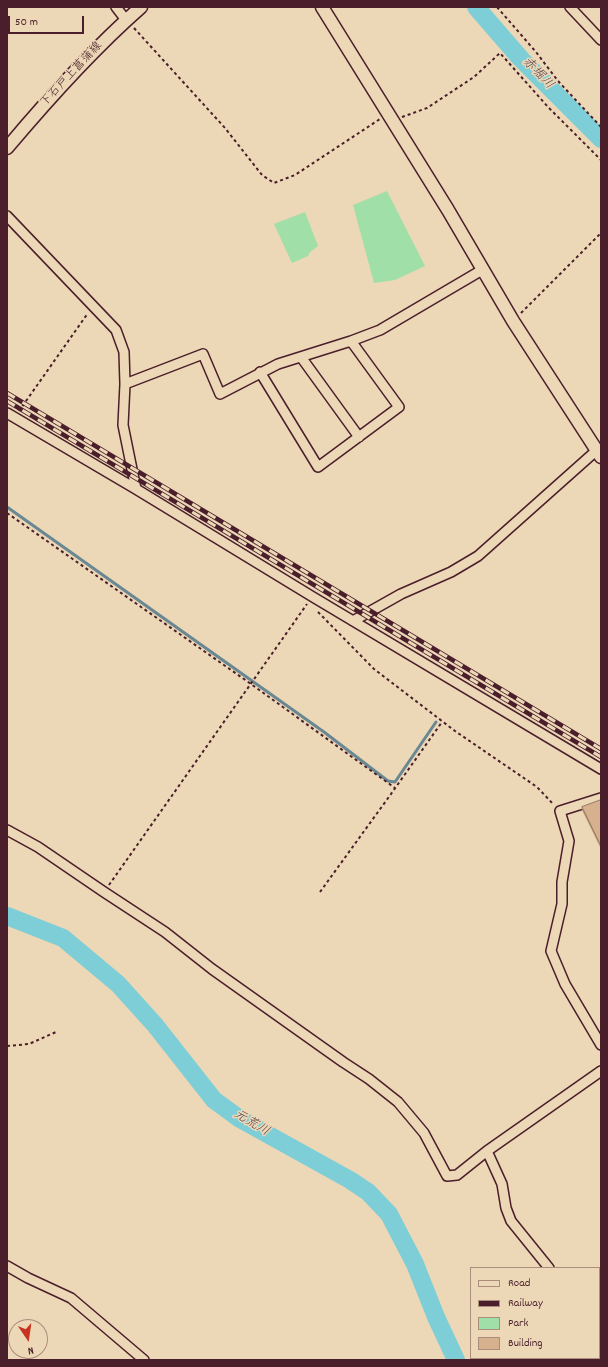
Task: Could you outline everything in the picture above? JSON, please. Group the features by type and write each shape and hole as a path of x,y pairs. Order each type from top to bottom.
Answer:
{"street":[{"path":"116,7 126,20"},
{"name":"下石戸上菖蒲線","path":"7,148 62,84 141,7"},
{"path":"322,7 448,210 513,321 599,454 478,556 451,572 401,594 353,621"},
{"path":"574,8 601,40"},
{"path":"7,216 116,330 124,352 125,384 123,425 136,489"},
{"path":"125,384 203,354 220,394 278,364 351,341 380,330 482,270"},
{"path":"260,372 318,468 399,407 351,341"},
{"path":"301,357 359,437"},
{"path":"11,415 601,769"},
{"path":"601,798 560,811 569,841 562,882 562,904 552,951 565,984 601,1045"},
{"path":"7,830 38,847 165,932 212,969 369,1079 398,1102 424,1134 447,1176 457,1175 487,1151 601,1071"},
{"path":"487,1151 502,1184 506,1208 511,1221 548,1267"},
{"path":"7,1266 28,1278 71,1298 144,1360"}],"path":[{"path":"497,7 536,52 558,81 601,127"},
{"path":"126,20 226,128 262,175 274,183 295,175 389,117 427,108 474,76 500,53 548,107 601,160"},
{"path":"513,321 601,233"},
{"path":"11,415 14,418 93,306"},
{"path":"7,514 251,684 395,788"},
{"path":"104,892 313,597"},
{"path":"313,597 313,607 374,669 442,722 537,787 560,811"},
{"path":"320,892 442,722"},
{"path":"7,1046 29,1044 56,1032"}],"green space":[{"path":"387,191 425,266 395,280 374,283 353,205"},
{"path":"305,212 318,246 310,252 308,256 292,263 274,224"}],"building":[{"path":"601,800 601,846 582,807"}],"waterway":[{"name":"赤堀川","path":"476,7 521,59 601,139"},
{"path":"7,507 324,732 388,781 395,782 436,722"},
{"name":"元荒川","path":"7,916 63,938 118,984 155,1025 214,1100 240,1119 350,1180 368,1192 389,1214 415,1264 436,1317 456,1360"}],"railway":[{"path":"7,393 601,749"},
{"path":"7,401 601,757"}]}
